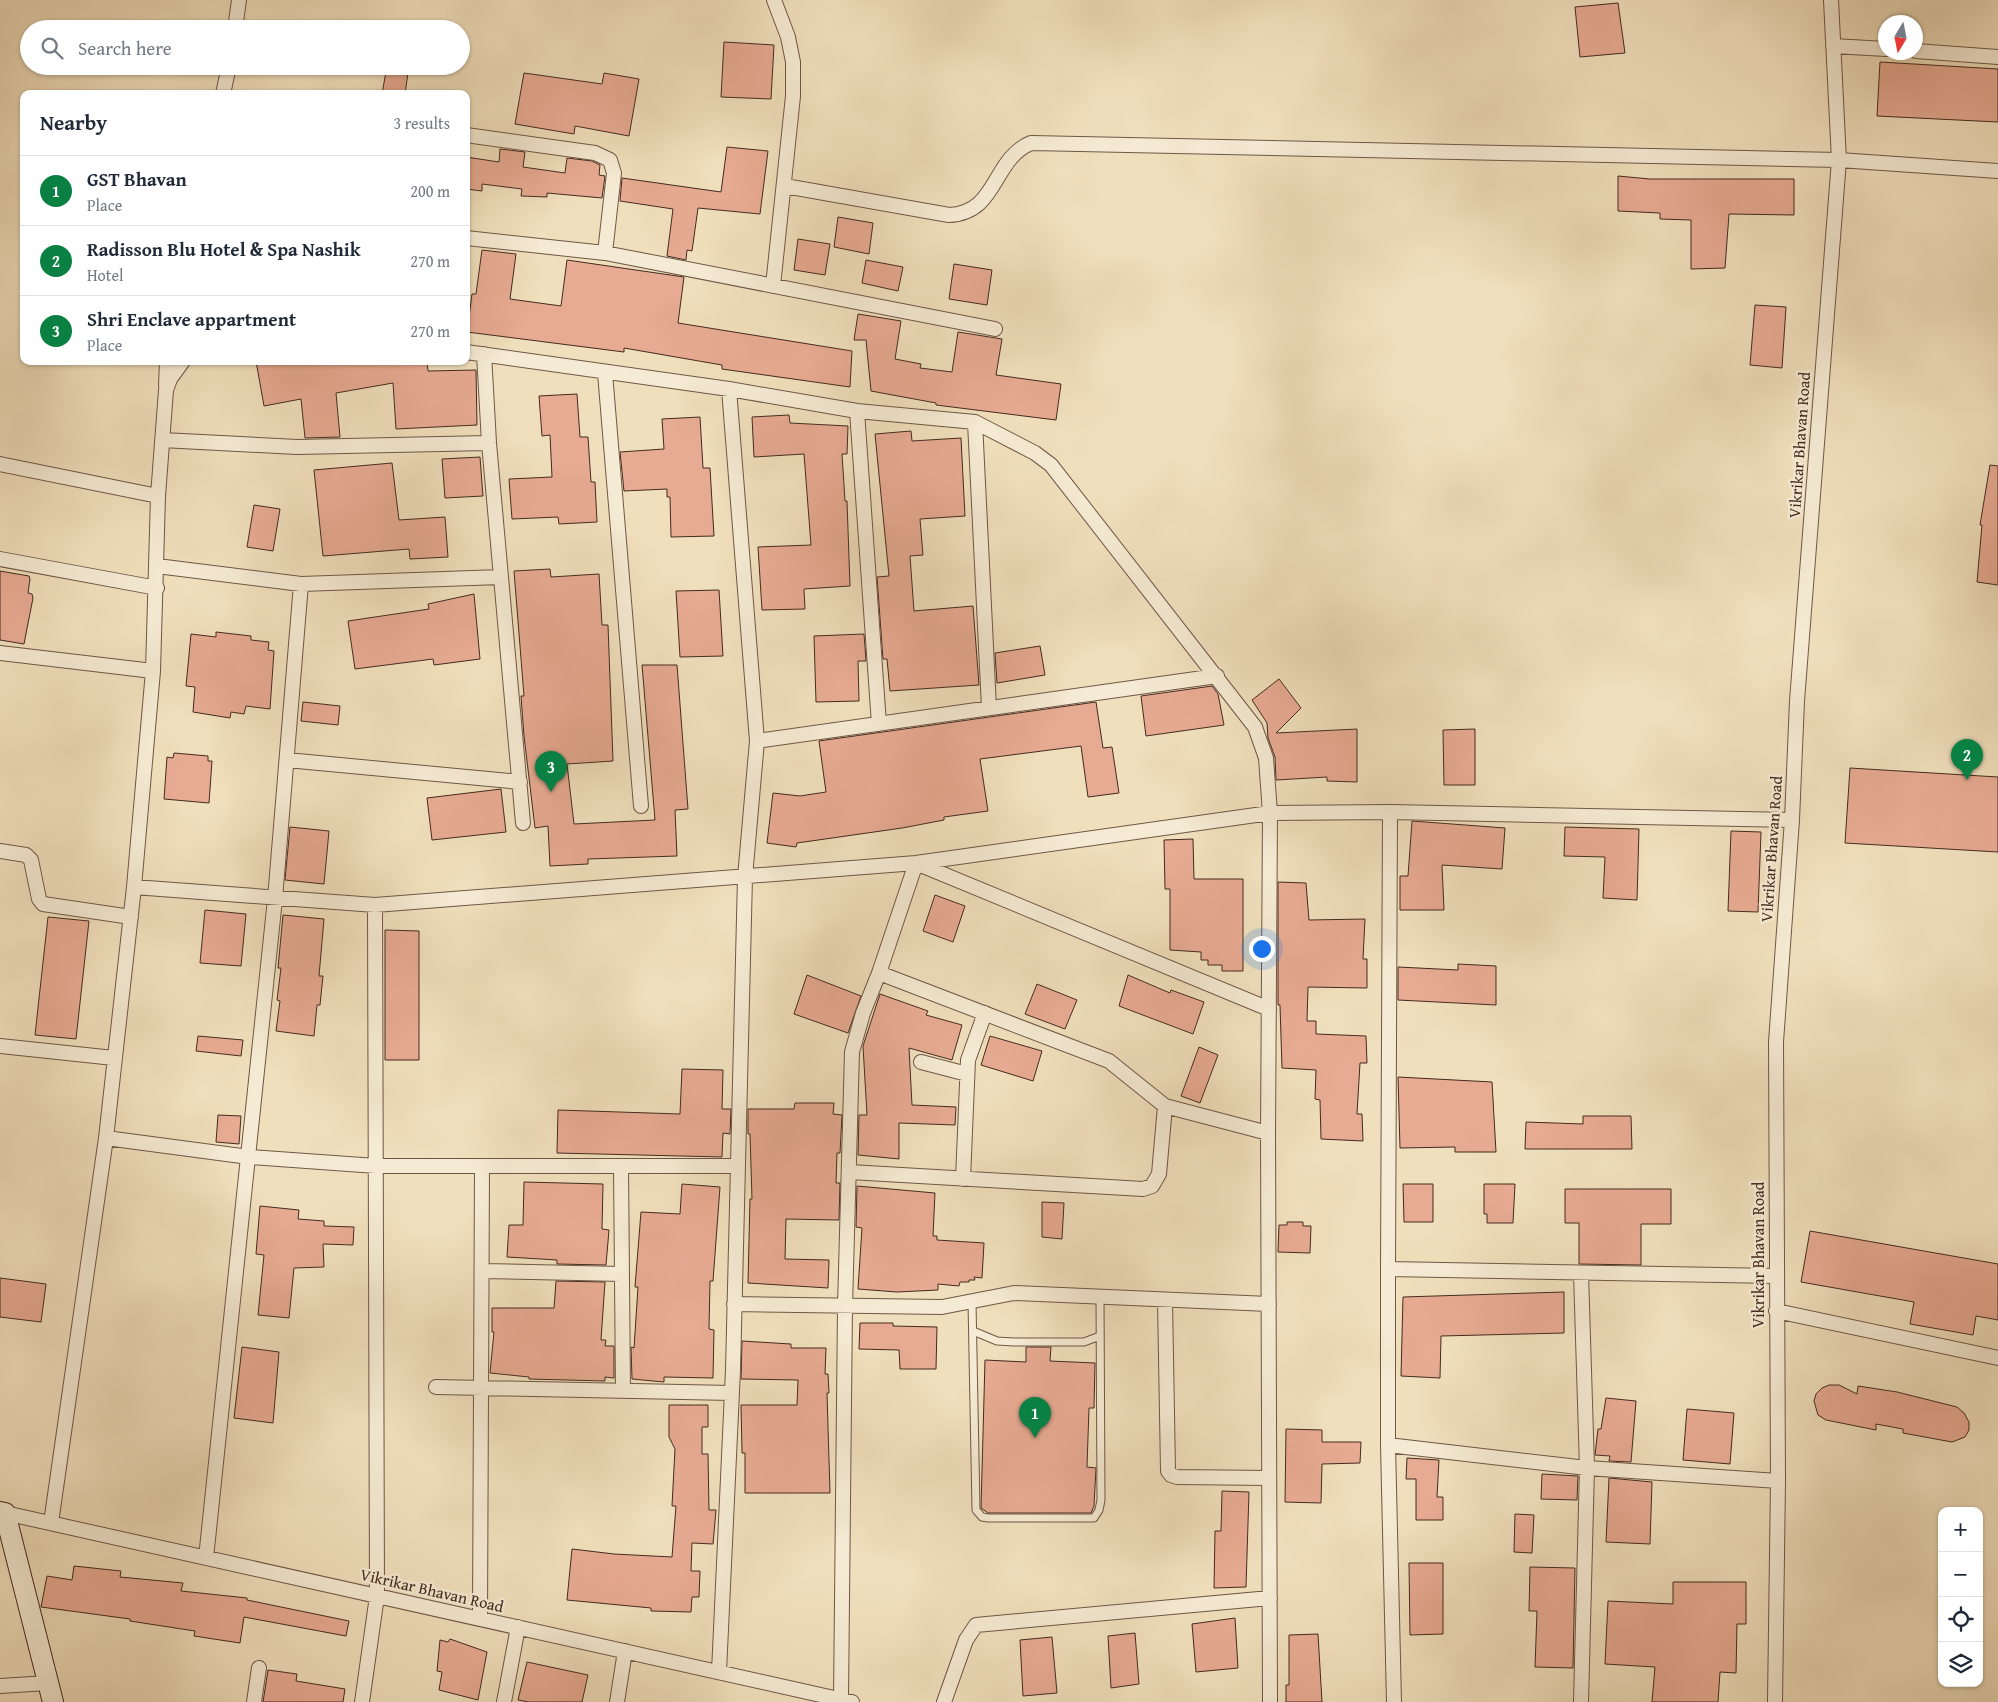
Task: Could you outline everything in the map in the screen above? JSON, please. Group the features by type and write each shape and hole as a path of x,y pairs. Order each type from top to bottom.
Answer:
{"street":[{"path":"236,20 239,0"},
{"path":"773,286 794,96 788,37 774,0"},
{"name":"Vikrikar Bhavan Road","path":"1775,1702 1778,1481 1776,1042 1792,820 1797,701 1838,160 1831,0"},
{"path":"1833,46 1878,48"},
{"path":"1923,52 1998,57"},
{"path":"224,90 228,75"},
{"path":"230,75 230,90"},
{"path":"470,136 595,153 610,160 614,173 605,253"},
{"path":"785,186 949,215 960,215 978,206 1018,150 1031,143 1838,160 1998,170"},
{"path":"470,238 605,253 994,329"},
{"path":"470,352 729,389 857,411 975,422 1035,453 1051,465 1255,727 1266,758 1270,813 1268,1133 1270,1702"},
{"path":"484,354 489,443 523,823"},
{"path":"52,1523 106,1138 134,887 153,672 157,588 158,496 166,390 166,365"},
{"path":"166,390 170,379 179,365"},
{"path":"605,373 640,806"},
{"path":"719,1672 732,1393 745,877 757,741 729,389"},
{"path":"857,411 879,724"},
{"path":"975,422 989,708"},
{"path":"162,440 297,447 489,443"},
{"path":"0,464 158,496"},
{"path":"0,558 157,588"},
{"path":"157,566 301,584 501,577"},
{"path":"206,1558 275,899 301,584"},
{"path":"0,653 153,672"},
{"path":"757,741 1217,676"},
{"path":"287,760 520,782"},
{"path":"134,887 375,905 916,863 1270,813 1390,812 1792,820"},
{"path":"1390,812 1388,1445 1394,1702"},
{"path":"0,851 26,855 31,860 39,899 43,904 131,917"},
{"path":"847,1701 845,1306 852,1052 863,1013 879,973 916,863"},
{"path":"916,863 1269,1009"},
{"path":"362,1702 377,1596 375,905"},
{"path":"879,973 1109,1061 1165,1106 1268,1133"},
{"path":"963,1179 967,1074 971,1049 985,1013"},
{"path":"0,1046 114,1058"},
{"path":"921,1062 967,1074"},
{"path":"850,1172 1143,1189 1152,1186 1159,1174 1165,1106"},
{"path":"106,1138 249,1157 376,1166 738,1166"},
{"path":"480,1619 482,1166"},
{"path":"621,1166 623,1391"},
{"path":"1388,1269 1776,1276"},
{"path":"482,1271 622,1274"},
{"path":"1581,1273 1587,1468 1581,1702"},
{"path":"734,1304 942,1307 1014,1293 1269,1304"},
{"path":"1165,1300 1168,1471 1171,1475 1177,1477 1269,1478"},
{"path":"1776,1311 1998,1358"},
{"path":"436,1387 732,1393"},
{"path":"1388,1445 1587,1468 1778,1481"},
{"path":"0,1686 51,1693 2,1512"},
{"name":"Vikrikar Bhavan Road","path":"2,1512 847,1701"},
{"path":"944,1702 966,1640 976,1625 1270,1598"},
{"path":"504,1702 518,1627"},
{"path":"617,1702 625,1651"},
{"path":"254,1702 259,1668"}],"lane":[{"path":"972,1302 976,1510 982,1517 988,1518 1094,1518 1099,1510 1101,1500 1100,1297"},
{"path":"973,1331 996,1341 1014,1342 1084,1342 1100,1336"}],"building":[{"path":"1618,3 1625,53 1580,57 1575,7"},
{"path":"724,42 774,45 771,99 721,97"},
{"path":"1880,62 1998,69 1998,122 1877,116"},
{"path":"524,73 602,84 604,73 639,79 629,136 575,126 574,134 515,124"},
{"path":"385,75 408,75 406,90 383,90"},
{"path":"727,147 768,151 760,214 698,208 692,251 687,250 686,260 667,256 673,209 620,201 622,178 721,192"},
{"path":"500,149 525,152 523,167 565,173 567,158 592,161 600,165 599,175 605,176 602,198 547,193 547,197 521,196 522,189 482,184 482,191 470,190 470,158 499,162"},
{"path":"1618,176 1650,179 1794,179 1794,215 1729,214 1725,268 1691,269 1691,220 1660,219 1660,213 1618,211"},
{"path":"838,217 873,223 869,254 834,247"},
{"path":"798,239 830,244 825,275 794,270"},
{"path":"482,250 516,254 510,299 561,306 567,260 684,277 678,323 852,351 850,387 722,369 722,365 624,348 624,352 470,332 472,294 476,294"},
{"path":"866,260 903,267 898,291 862,283"},
{"path":"954,264 992,270 987,305 949,299"},
{"path":"1755,305 1786,307 1782,368 1750,365"},
{"path":"858,314 901,321 895,359 921,364 920,368 952,372 958,332 1002,339 996,375 1061,384 1056,420 936,405 936,403 871,391 866,340 854,340"},
{"path":"257,365 427,365 428,371 476,370 477,425 396,429 393,383 336,393 340,437 305,438 301,399 264,406"},
{"path":"577,394 580,437 588,437 591,482 595,482 597,522 559,524 558,517 512,519 509,479 552,477 550,435 542,436 539,396"},
{"path":"789,415 790,423 848,426 847,454 842,454 845,501 847,501 850,586 804,589 805,609 762,610 758,547 811,545 804,454 754,457 752,417"},
{"path":"700,417 703,468 710,468 714,536 671,537 670,497 667,497 667,489 624,491 620,452 664,449 662,419"},
{"path":"911,431 912,441 961,438 965,516 920,519 923,555 910,556 914,611 973,606 979,685 890,691 887,659 883,659 877,577 889,576 875,434"},
{"path":"480,457 483,496 445,498 442,459"},
{"path":"392,463 399,520 445,517 448,557 410,559 409,549 323,556 314,470"},
{"path":"1990,465 1998,466 1998,585 1977,582 1982,525 1980,525"},
{"path":"254,505 280,509 273,551 247,547"},
{"path":"550,569 551,577 599,574 602,625 608,625 613,761 567,764 574,824 655,820 642,665 677,665 688,809 675,810 677,856 588,859 588,864 550,866 548,826 535,828 524,736 521,696 524,696 514,571"},
{"path":"0,571 29,576 30,579 28,593 32,594 33,598 24,644 0,640"},
{"path":"719,590 723,656 680,657 676,591"},
{"path":"474,594 480,659 434,665 433,659 355,669 348,621 429,609 428,604"},
{"path":"216,632 251,636 251,640 269,642 268,650 274,651 270,709 246,706 244,714 231,712 230,718 193,712 195,687 186,686 191,634 216,637"},
{"path":"864,634 866,661 858,661 859,701 816,702 814,636"},
{"path":"1040,646 1045,675 997,683 995,653"},
{"path":"1279,679 1301,708 1276,733 1357,729 1357,782 1327,781 1327,777 1276,780 1275,757 1268,738 1267,723 1252,700"},
{"path":"1212,686 1218,694 1224,725 1146,736 1141,696"},
{"path":"303,702 340,706 338,725 301,721"},
{"path":"1096,702 1103,748 1112,747 1119,793 1088,797 1081,746 980,759 988,811 944,817 944,820 902,828 797,843 796,847 767,843 773,793 800,796 826,792 819,741"},
{"path":"1475,729 1475,785 1444,785 1443,730"},
{"path":"174,753 208,756 208,761 212,761 209,803 164,799 167,757 173,758"},
{"path":"1850,768 1998,777 1998,852 1845,843"},
{"path":"501,789 506,832 432,840 427,798"},
{"path":"1412,821 1505,828 1502,869 1442,865 1444,910 1400,910 1400,876 1408,876"},
{"path":"290,827 329,831 324,884 285,880"},
{"path":"1565,827 1639,829 1637,900 1603,898 1605,857 1564,856"},
{"path":"1731,831 1761,832 1758,912 1728,911"},
{"path":"1193,839 1194,879 1243,879 1243,971 1222,971 1222,965 1208,965 1208,960 1201,960 1201,952 1170,950 1170,889 1165,889 1164,840"},
{"path":"1278,882 1306,883 1309,920 1365,919 1363,959 1367,959 1367,988 1308,987 1307,1021 1316,1021 1316,1034 1366,1036 1367,1063 1360,1063 1357,1114 1362,1114 1363,1141 1321,1139 1320,1100 1315,1099 1316,1070 1282,1068 1280,1005 1278,1005"},
{"path":"935,895 965,906 953,942 923,931"},
{"path":"205,910 246,914 241,966 200,963"},
{"path":"283,915 324,919 319,976 323,976 320,1005 317,1005 314,1036 276,1031 280,1001 277,1000 281,968 278,968"},
{"path":"48,917 89,921 76,1039 35,1035"},
{"path":"385,930 419,931 419,1060 385,1060"},
{"path":"1458,964 1496,966 1496,1005 1398,1000 1398,967 1458,970"},
{"path":"807,975 861,996 848,1033 794,1014"},
{"path":"1128,975 1170,993 1171,990 1204,1002 1193,1034 1119,1006"},
{"path":"1037,984 1077,1000 1065,1029 1025,1014"},
{"path":"880,994 928,1011 926,1015 962,1025 952,1060 909,1048 912,1105 956,1107 955,1125 899,1123 899,1159 858,1155 859,1115 867,1115 863,1046"},
{"path":"198,1036 243,1040 241,1056 196,1051"},
{"path":"990,1036 1042,1051 1033,1081 981,1065"},
{"path":"1199,1047 1218,1055 1200,1103 1181,1096"},
{"path":"682,1069 723,1070 722,1109 731,1109 730,1134 723,1133 722,1157 557,1153 558,1110 680,1114"},
{"path":"1398,1077 1492,1082 1496,1152 1455,1152 1455,1147 1400,1148"},
{"path":"795,1103 834,1103 833,1114 842,1115 840,1153 837,1153 836,1183 840,1183 839,1220 786,1219 785,1259 829,1260 828,1288 748,1283 750,1199 752,1199 748,1109 794,1109"},
{"path":"218,1115 241,1116 239,1144 216,1142"},
{"path":"1583,1116 1631,1116 1632,1149 1525,1149 1526,1122 1583,1124"},
{"path":"524,1182 603,1184 602,1229 609,1230 606,1265 557,1264 557,1260 507,1257 509,1225 523,1225"},
{"path":"682,1184 720,1187 713,1281 710,1281 709,1329 714,1330 713,1378 664,1377 664,1382 632,1379 631,1347 634,1348 638,1287 635,1287 641,1212 680,1214"},
{"path":"1403,1184 1433,1184 1433,1222 1404,1222"},
{"path":"1484,1184 1515,1184 1513,1223 1487,1223 1487,1214 1484,1214"},
{"path":"857,1186 935,1193 933,1236 937,1236 937,1240 984,1243 982,1278 974,1277 975,1280 960,1282 959,1286 938,1284 938,1290 897,1292 858,1289 862,1228 856,1227"},
{"path":"1565,1189 1671,1189 1671,1224 1641,1224 1641,1265 1579,1264 1579,1223 1565,1223"},
{"path":"1042,1202 1064,1203 1062,1239 1042,1237"},
{"path":"260,1206 299,1210 298,1219 324,1221 324,1226 354,1227 353,1245 323,1244 324,1267 294,1268 289,1318 258,1315 264,1255 256,1254"},
{"path":"1287,1222 1303,1222 1303,1226 1311,1226 1310,1253 1278,1252 1279,1225 1287,1225"},
{"path":"1810,1231 1998,1264 1998,1320 1976,1316 1973,1335 1910,1324 1914,1302 1801,1282"},
{"path":"0,1278 46,1284 41,1322 0,1317"},
{"path":"556,1281 605,1282 601,1340 606,1340 605,1346 614,1346 614,1378 605,1377 605,1381 529,1379 529,1377 490,1373 494,1332 492,1332 492,1308 554,1308"},
{"path":"1564,1292 1564,1333 1441,1336 1440,1378 1401,1376 1403,1297"},
{"path":"860,1323 893,1323 893,1326 937,1327 936,1369 900,1369 899,1350 859,1349"},
{"path":"742,1341 791,1344 791,1348 826,1348 825,1374 828,1374 829,1393 827,1393 830,1493 745,1493 745,1453 742,1453 741,1405 797,1405 798,1380 741,1379"},
{"path":"242,1347 279,1352 273,1423 234,1418"},
{"path":"1026,1347 1051,1347 1050,1361 1095,1363 1094,1408 1089,1408 1087,1467 1096,1468 1094,1506 1091,1513 988,1513 981,1508 985,1360 1026,1362"},
{"path":"1829,1385 1839,1385 1857,1394 1858,1386 1897,1392 1957,1407 1964,1413 1969,1422 1969,1430 1965,1437 1952,1442 1903,1433 1903,1429 1876,1424 1876,1430 1826,1420 1818,1415 1814,1401 1816,1394 1822,1388"},
{"path":"1606,1398 1636,1401 1631,1462 1609,1461 1610,1456 1595,1455 1598,1429 1601,1429"},
{"path":"669,1405 708,1405 708,1427 702,1427 702,1454 708,1454 709,1510 716,1510 713,1544 692,1543 691,1571 700,1571 699,1597 692,1597 691,1612 651,1611 651,1608 567,1600 572,1549 614,1554 672,1557 676,1506 672,1506 675,1449 669,1437"},
{"path":"1687,1409 1734,1413 1730,1464 1683,1460"},
{"path":"1286,1429 1322,1430 1322,1442 1361,1442 1360,1463 1322,1464 1321,1503 1285,1502"},
{"path":"1407,1458 1439,1460 1437,1497 1443,1497 1443,1520 1416,1520 1416,1479 1406,1479"},
{"path":"1542,1474 1578,1476 1577,1500 1541,1499"},
{"path":"1609,1478 1652,1482 1650,1544 1606,1542"},
{"path":"1222,1491 1249,1492 1246,1587 1214,1588 1215,1531 1221,1531"},
{"path":"1515,1514 1534,1515 1532,1553 1514,1552"},
{"path":"1409,1563 1443,1563 1443,1634 1410,1635"},
{"path":"74,1566 121,1571 120,1577 183,1583 181,1591 247,1598 247,1600 349,1621 346,1636 244,1617 240,1643 194,1636 195,1631 130,1621 130,1619 41,1607 47,1576 72,1580"},
{"path":"1530,1567 1575,1568 1573,1668 1535,1667 1537,1611 1529,1611"},
{"path":"1673,1582 1746,1582 1746,1624 1737,1624 1736,1673 1720,1672 1718,1702 1652,1702 1655,1667 1605,1664 1608,1601 1673,1604"},
{"path":"1235,1618 1238,1668 1196,1672 1192,1624"},
{"path":"1135,1633 1139,1684 1111,1688 1108,1636"},
{"path":"1318,1634 1322,1702 1286,1702 1286,1685 1289,1685 1289,1635"},
{"path":"1052,1637 1057,1693 1023,1696 1020,1640"},
{"path":"450,1639 487,1652 478,1700 439,1690 442,1672 437,1671 440,1640 448,1642"},
{"path":"527,1662 588,1675 582,1702 529,1702 518,1700"},
{"path":"268,1670 297,1674 296,1681 345,1689 343,1702 263,1702"}],"place":[{"name":"Radisson Blu Hotel & Spa Nashik","path":"1967,780"},
{"name":"Shri Enclave appartment","path":"551,792"},
{"name":"GST Bhavan","path":"1035,1438"}]}
